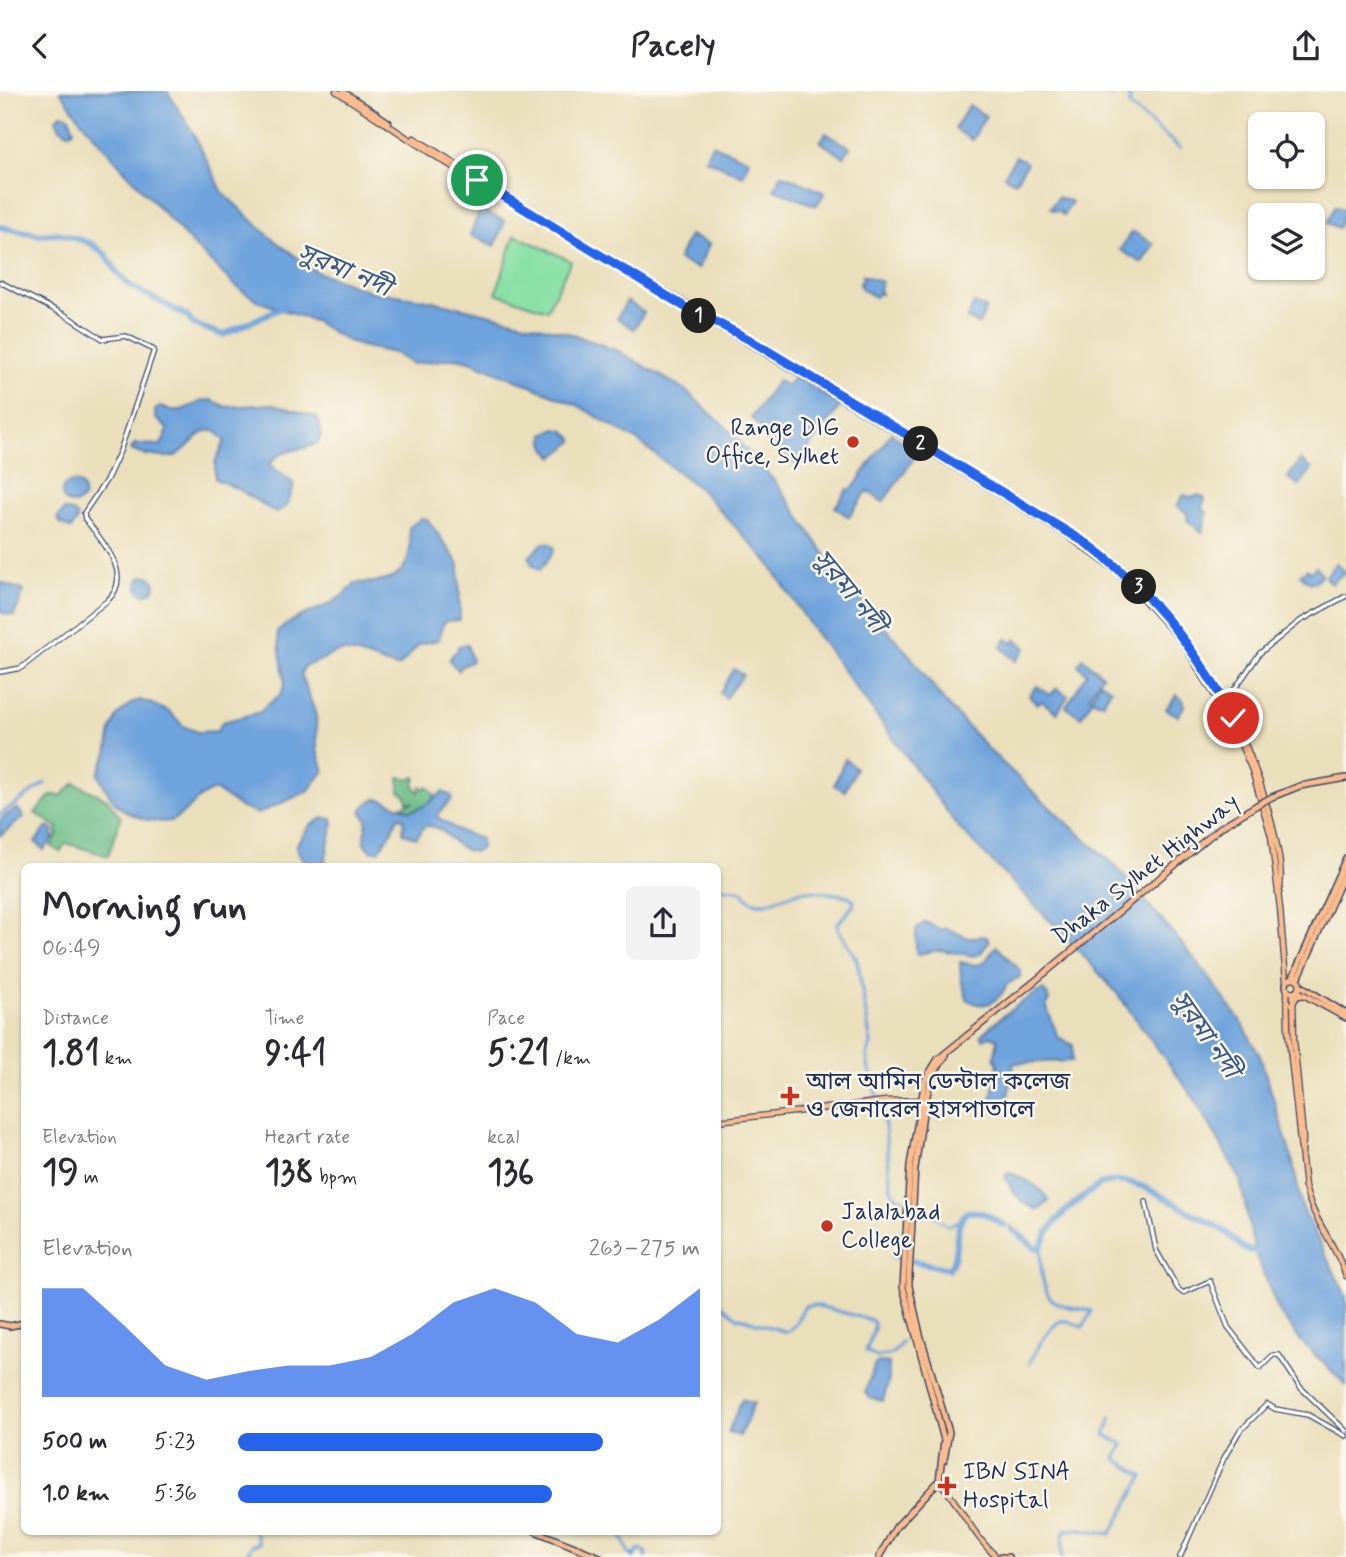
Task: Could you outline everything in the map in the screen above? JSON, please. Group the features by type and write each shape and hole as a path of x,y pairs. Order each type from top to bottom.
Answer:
{"highway":[{"name":"Dhaka Sylhet Highway","path":"923,1101 932,1076 948,1052 1221,827 1272,797 1300,786 1346,778"},
{"path":"1295,986 1297,967 1346,858"},
{"path":"1295,986 1346,870"},
{"path":"1286,981 1346,1016"},
{"path":"1295,986 1306,996 1346,1016"},
{"path":"1292,1004 1297,996 1306,996"},
{"path":"879,1557 896,1527 939,1481 940,1473 943,1431 903,1287 910,1165 923,1101"},
{"path":"0,1324 10,1326 21,1324"},
{"path":"545,1535 600,1557"},
{"path":"996,1556 1008,1557"}],"main road":[{"path":"336,91 435,156 1076,538 1106,558 1137,585 1181,634 1225,703 1255,767 1276,841 1286,981"},
{"path":"343,91 635,276"},
{"path":"749,341 1083,545 1118,572 1137,591 1182,642 1241,744 1265,811 1279,894"},
{"path":"1286,964 1293,970 1297,967"},
{"path":"1286,964 1295,986 1288,1030 1301,1163 1311,1209 1335,1247 1346,1276"},
{"path":"1295,986 1292,1004 1303,1137 1301,1163"},
{"path":"721,1121 885,1101 923,1101"},
{"path":"939,1481 977,1535 996,1556"}],"street":[{"path":"0,282 65,315 103,339 126,336 154,350 120,451 107,479 84,513 85,519 112,555 118,575 117,590 107,601 21,668 0,672"},
{"path":"1225,703 1260,653 1300,621 1346,596"},
{"path":"1146,1202 1156,1250 1178,1289 1183,1293 1210,1280 1228,1327 1260,1368 1273,1355 1279,1355 1300,1387 1346,1433"},
{"path":"1180,1557 1224,1458 1239,1432 1267,1403 1275,1409 1308,1415 1346,1433"}],"green space":[{"path":"515,235 571,261 547,310 496,293"},
{"path":"399,777 416,777 414,786 419,792 421,786 424,789 427,786 435,795 417,808 410,810 402,806 414,802 407,802 406,796 400,791"},
{"path":"75,783 107,799 121,818 108,856 66,843 60,852 51,846 58,834 58,828 35,813 51,795 62,795"}],"water":[{"name":"সুরমা নদী","path":"60,91 167,91 192,131 223,193 270,237 317,272 370,291 429,300 572,334 618,351 684,389 729,430 777,484 838,573 911,657 945,702 990,751 1117,867 1199,964 1242,1023 1260,1056 1292,1159 1302,1207 1346,1296 1346,1385 1300,1340 1278,1310 1254,1249 1240,1179 1196,1101 1116,992 959,828 812,628 768,562 700,489 639,442 577,405 470,361 456,358 413,364 394,353 360,346 314,321 260,302 238,288 195,247 82,122"},
{"path":"969,105 986,116 972,140 955,129"},
{"path":"61,114 69,116 74,130 68,133 59,127 56,119"},
{"path":"826,133 850,147 844,157 820,142"},
{"path":"712,144 749,160 743,176 705,159"},
{"path":"1016,156 1027,163 1015,182 1004,176"},
{"path":"782,174 825,193 816,206 774,189"},
{"path":"1058,197 1072,202 1064,215 1061,211 1050,208"},
{"path":"1335,206 1346,211 1338,228 1327,223"},
{"path":"480,210 505,221 495,246 470,235"},
{"path":"1132,231 1154,244 1142,263 1120,250"},
{"path":"689,235 709,244 698,269 678,260"},
{"path":"862,275 882,282 879,288 881,294 875,297 862,289 859,284 863,279"},
{"path":"627,301 644,312 634,329 617,318"},
{"path":"974,303 986,308 979,324 967,319"},
{"path":"795,377 841,405 796,465 751,418 778,380 787,386"},
{"path":"212,400 226,407 272,404 317,417 321,431 320,439 314,445 286,452 270,464 294,485 287,506 276,513 238,489 215,479 215,462 225,441 218,433 211,431 199,435 175,456 153,456 131,450 134,444 161,445 168,430 155,417 155,410 160,407 179,410"},
{"path":"556,429 565,431 573,442 554,457 546,447 544,434"},
{"path":"891,433 918,452 883,502 867,491 849,517 835,507 848,489 851,491"},
{"path":"1300,460 1312,469 1299,485 1288,478"},
{"path":"73,482 81,485 84,493 81,501 73,504 65,501 62,493 65,485"},
{"path":"1184,495 1192,498 1199,495 1205,499 1202,508 1207,513 1202,533 1187,520 1187,513 1177,506"},
{"path":"64,510 77,516 71,529 57,519"},
{"path":"422,518 428,520 459,564 460,620 446,621 439,640 419,644 399,667 346,652 335,653 305,665 301,674 316,715 317,750 324,771 308,791 258,814 240,807 215,790 176,818 163,822 133,815 115,802 98,774 107,755 111,730 117,716 133,702 140,700 168,711 185,727 198,732 217,731 222,722 257,713 281,694 285,683 277,632 286,624 336,600 355,583 384,581 398,574 408,560 409,527"},
{"path":"543,543 551,544 554,548 540,570 532,564 529,557"},
{"path":"1336,563 1345,572 1331,584 1325,577"},
{"path":"1316,567 1322,574 1314,583 1300,575 1307,569 1310,572"},
{"path":"146,576 152,579 155,585 152,591 146,594 140,591 137,585 140,579"},
{"path":"0,582 24,591 14,616 0,612"},
{"path":"1006,639 1013,643 1016,639 1026,648 1016,661 1001,647"},
{"path":"467,644 472,661 460,667 459,671 449,660 457,652 458,646"},
{"path":"1083,658 1102,675 1089,696 1092,700 1081,717 1066,707 1087,673 1078,665"},
{"path":"734,669 743,675 725,698 720,693"},
{"path":"1100,682 1111,689 1103,703 1092,697"},
{"path":"1037,686 1050,695 1057,688 1068,696 1057,713 1041,701 1038,704 1029,696"},
{"path":"1177,695 1185,705 1178,716 1166,709"},
{"path":"845,759 856,768 845,791 834,785"},
{"path":"442,792 452,796 452,799 436,816 459,831 481,839 481,848 476,852 467,851 440,829 433,827 425,826 416,838 403,833 404,819 398,817 379,851 371,851 364,843 367,820 361,811 372,800 384,800 413,810 427,804"},
{"path":"17,808 24,817 0,836 0,820"},
{"path":"323,818 332,819 324,863 305,863 296,848 310,825"},
{"path":"48,826 54,830 51,834 54,837 44,850 35,842"},
{"path":"925,922 968,938 984,936 989,942 980,954 974,956 939,950 919,954 916,953 916,929"},
{"path":"996,946 1020,970 1020,977 1007,984 1000,996 990,1003 973,1003 967,999 961,980 960,962 975,965 984,963"},
{"path":"1043,990 1047,994 1049,1001 1046,1005 1058,1037 1073,1045 1072,1061 1014,1063 1007,1103 991,1102 998,1064 994,1058 998,1039 990,1036 983,1039 981,1035 1011,1010"},
{"path":"1008,1173 1032,1183 1049,1201 1039,1210 1027,1205 1011,1188 1005,1177"},
{"path":"878,1362 889,1363 889,1379 883,1401 870,1398 865,1393 874,1366"},
{"path":"742,1399 754,1403 740,1436 728,1432"}],"waterway":[{"path":"1101,91 1112,96 1119,91"},
{"path":"1120,91 1130,97 1129,105 1180,148"},
{"path":"0,227 41,235 59,233 90,243 105,254 129,285 187,316 193,324 223,335 285,306"},
{"path":"0,815 45,783"},
{"path":"721,888 742,891 748,899 763,903 803,891 848,896 854,901 853,906 838,923 838,929 857,960 871,1044 867,1055 868,1065 885,1126 891,1189 896,1196 903,1199"},
{"path":"1011,1228 1036,1248 1041,1247 1054,1224 1079,1200 1103,1183 1125,1182 1155,1192 1213,1224 1246,1249 1261,1251"},
{"path":"918,1204 948,1226 960,1221"},
{"path":"913,1261 949,1269 955,1255 959,1225 967,1212 982,1213 1004,1225"},
{"path":"1030,1363 1052,1328 1061,1321 1083,1327 1092,1311 1062,1305 1050,1297 1042,1276 1041,1247"},
{"path":"893,1255 898,1257"},
{"path":"721,1304 737,1317 787,1332 794,1326 805,1306 815,1305 871,1320 874,1329 866,1351 877,1357 892,1354 902,1342"},
{"path":"1062,1557 1066,1530 1080,1529 1111,1534 1143,1476 1116,1459 1123,1444 1105,1435 1111,1417"},
{"path":"256,1535 259,1543 252,1545 248,1552 260,1557"},
{"path":"621,1535 630,1554 634,1557 640,1549 645,1552 646,1557"}],"place":[{"name":"Range DIG Office, Sylhet","path":"853,442"},
{"name":"আল আমিন ডেন্টাল কলেজ ও জেনারেল হাসপাতালে","path":"790,1096"},
{"name":"Jalalabad College","path":"827,1226"},
{"name":"IBN SINA Hospital","path":"947,1486"}],"route":[{"path":"477,180 620,269 708,321 710,319 750,340 1086,543 1121,569 1181,634 1233,718"}]}
